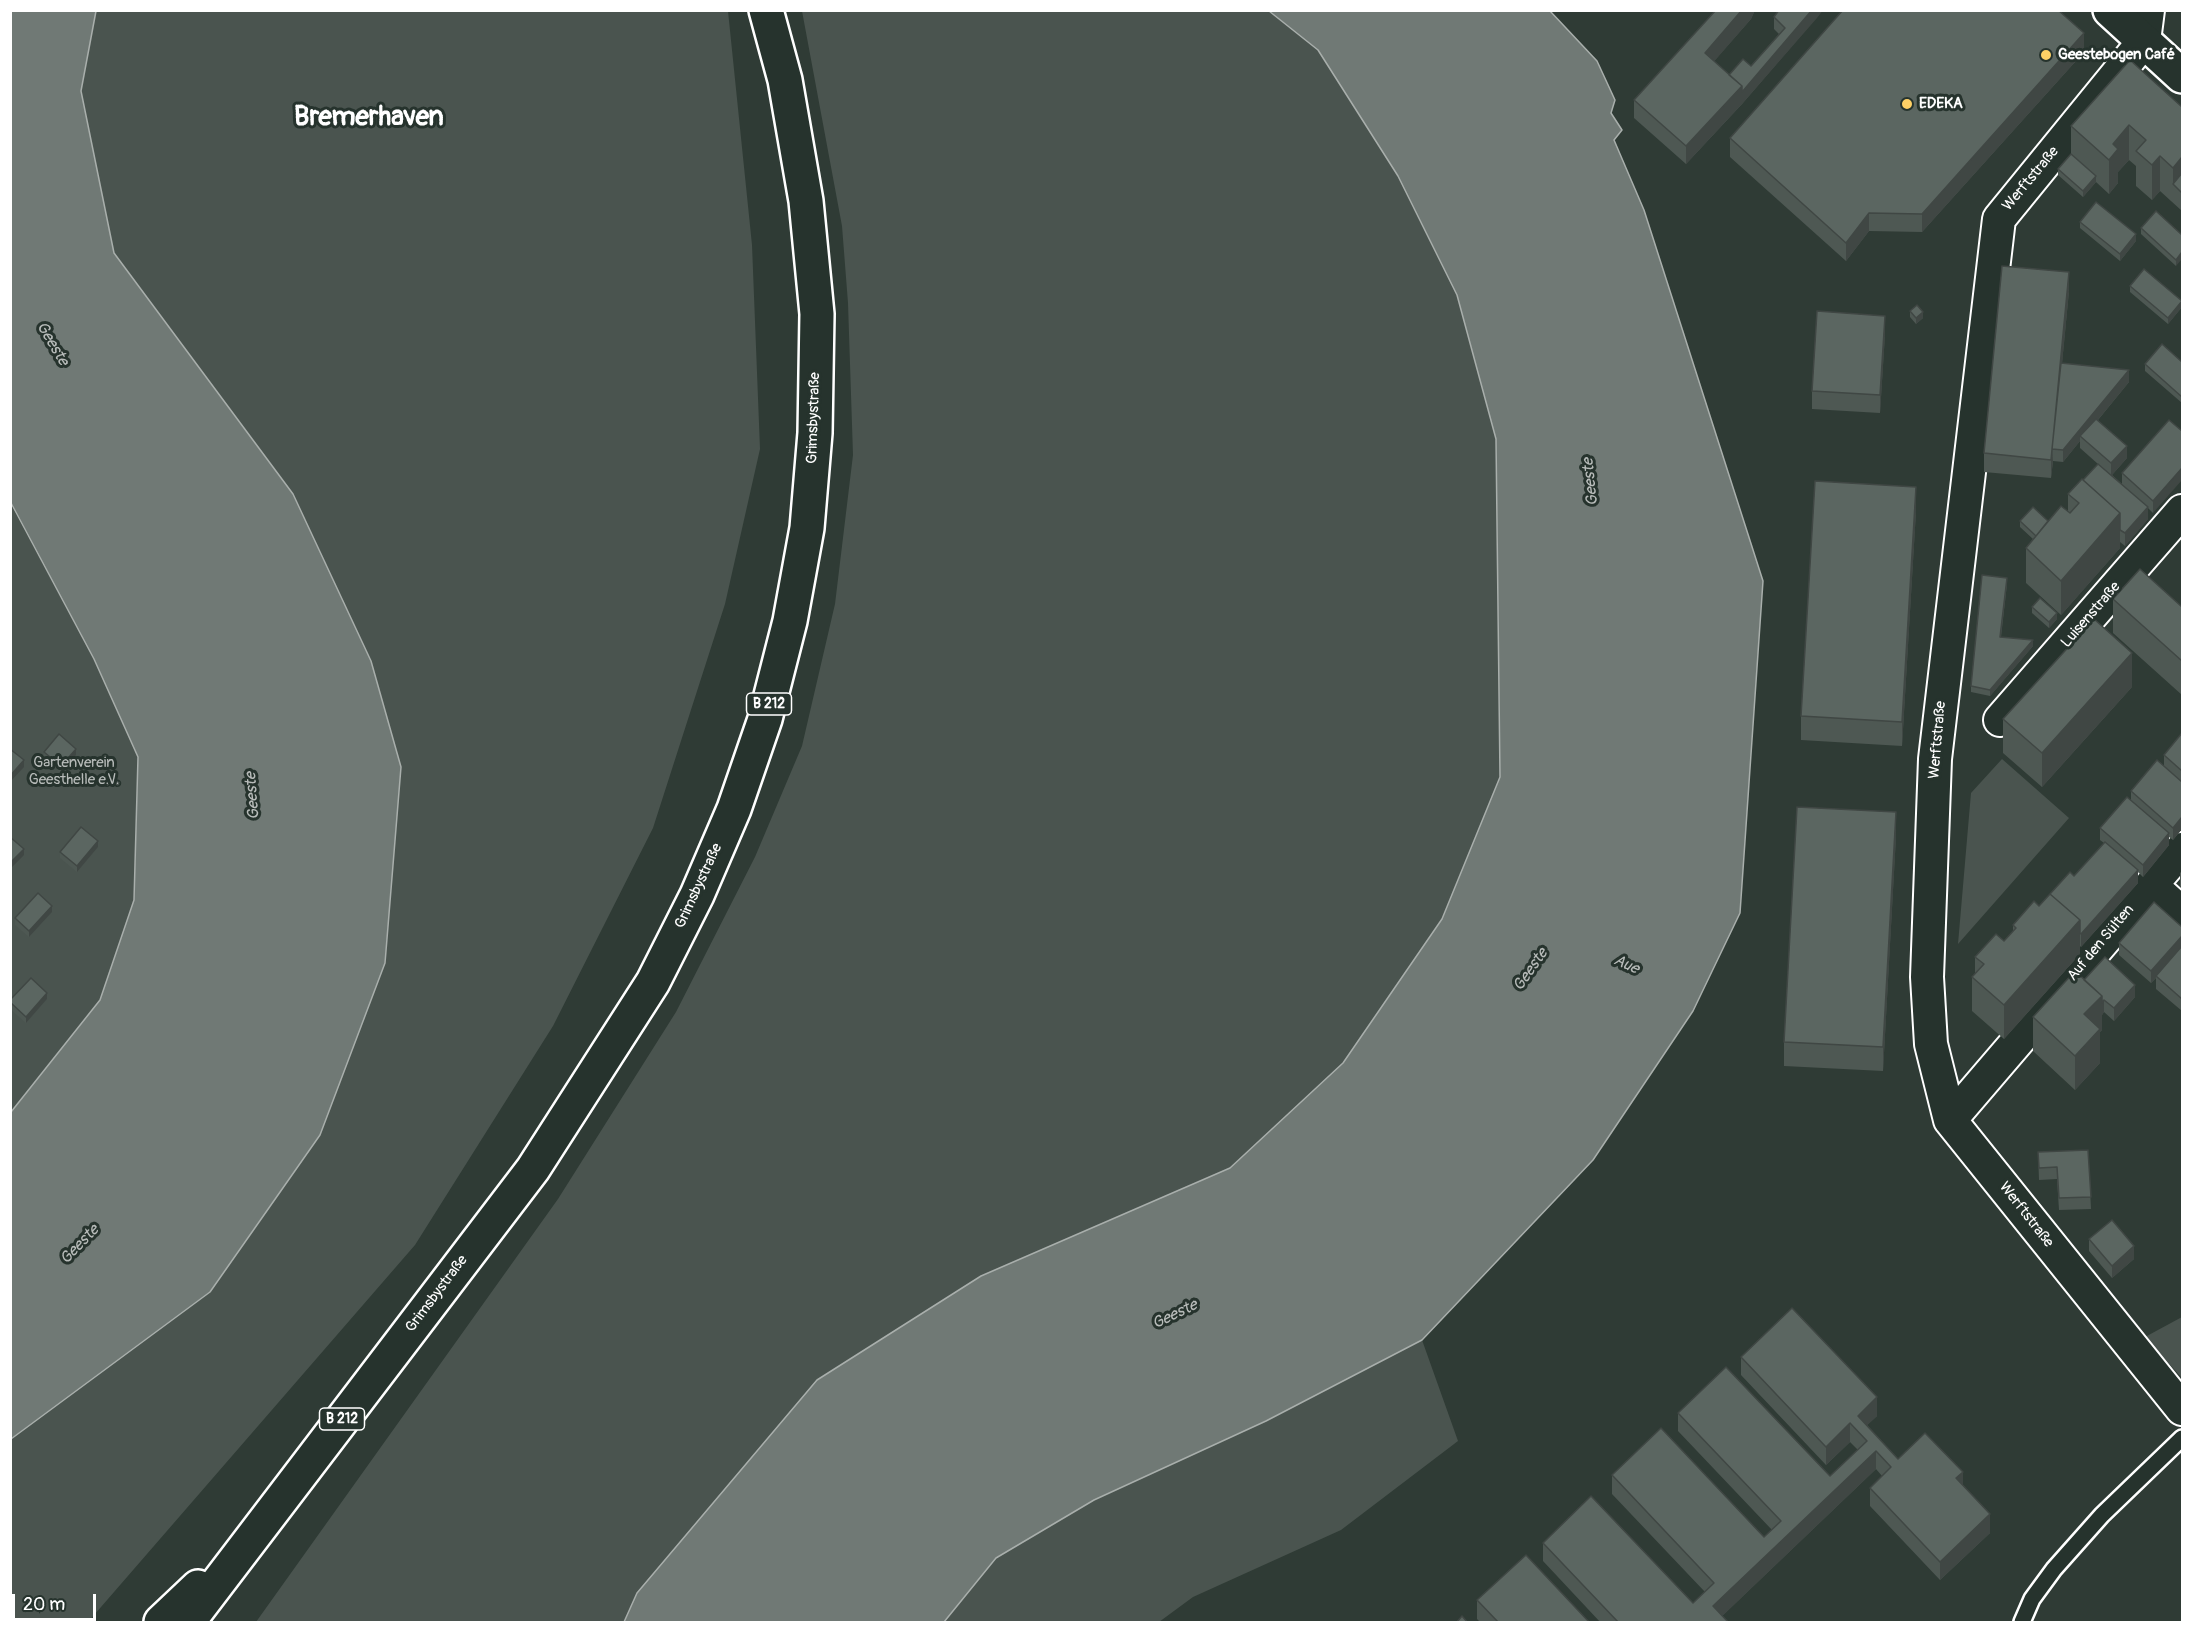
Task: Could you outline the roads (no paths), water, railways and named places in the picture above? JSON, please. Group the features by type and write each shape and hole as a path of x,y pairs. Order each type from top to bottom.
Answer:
{"main road":[{"name":"Grimsbystraße","path":"188,1623 533,1169 653,982 698,895 734,809 765,719 790,621 807,528 815,433 817,314 806,201 785,80 766,10"},
{"path":"2110,10 2146,26 2182,76"},
{"path":"160,1623 260,1528"},
{"path":"211,1623 260,1528"}],"street":[{"name":"Werftstraße","path":"2146,26 1999,219 1935,759 1928,988 1930,1044 1950,1120 2182,1409"},
{"name":"Luisenstraße","path":"2000,720 2182,511"},
{"name":"Auf den Sülten","path":"1950,1120 2182,849"},
{"path":"2151,885 2182,913"}],"lane":[{"path":"2022,1623 2032,1599 2054,1569 2102,1515 2182,1438"}],"water":[{"name":"Geeste","path":"11,10 96,11 81,91 114,253 293,494 371,661 401,767 385,963 320,1135 210,1292 11,1439 11,1112 100,1000 134,900 138,757 94,659 11,503"},
{"path":"1269,11 1550,11 1597,61 1615,100 1611,113 1622,130 1614,140 1644,210 1763,581 1740,913 1693,1011 1593,1160 1422,1340 1266,1421 1094,1500 996,1558 944,1622 624,1622 637,1593 817,1380 981,1276 1230,1168 1343,1063 1442,919 1500,777 1496,439 1457,295 1398,176 1318,50"}],"place":[{"name":"Geestebogen Café","path":"2046,55"},
{"name":"EDEKA","path":"1907,104"}],"district":[{"name":"Bremerhaven","path":"369,118"}],"park label":[{"name":"Gartenverein Geesthelle e.V.","path":"74,772"}],"water label":[{"name":"Aue","path":"1626,965"}]}
